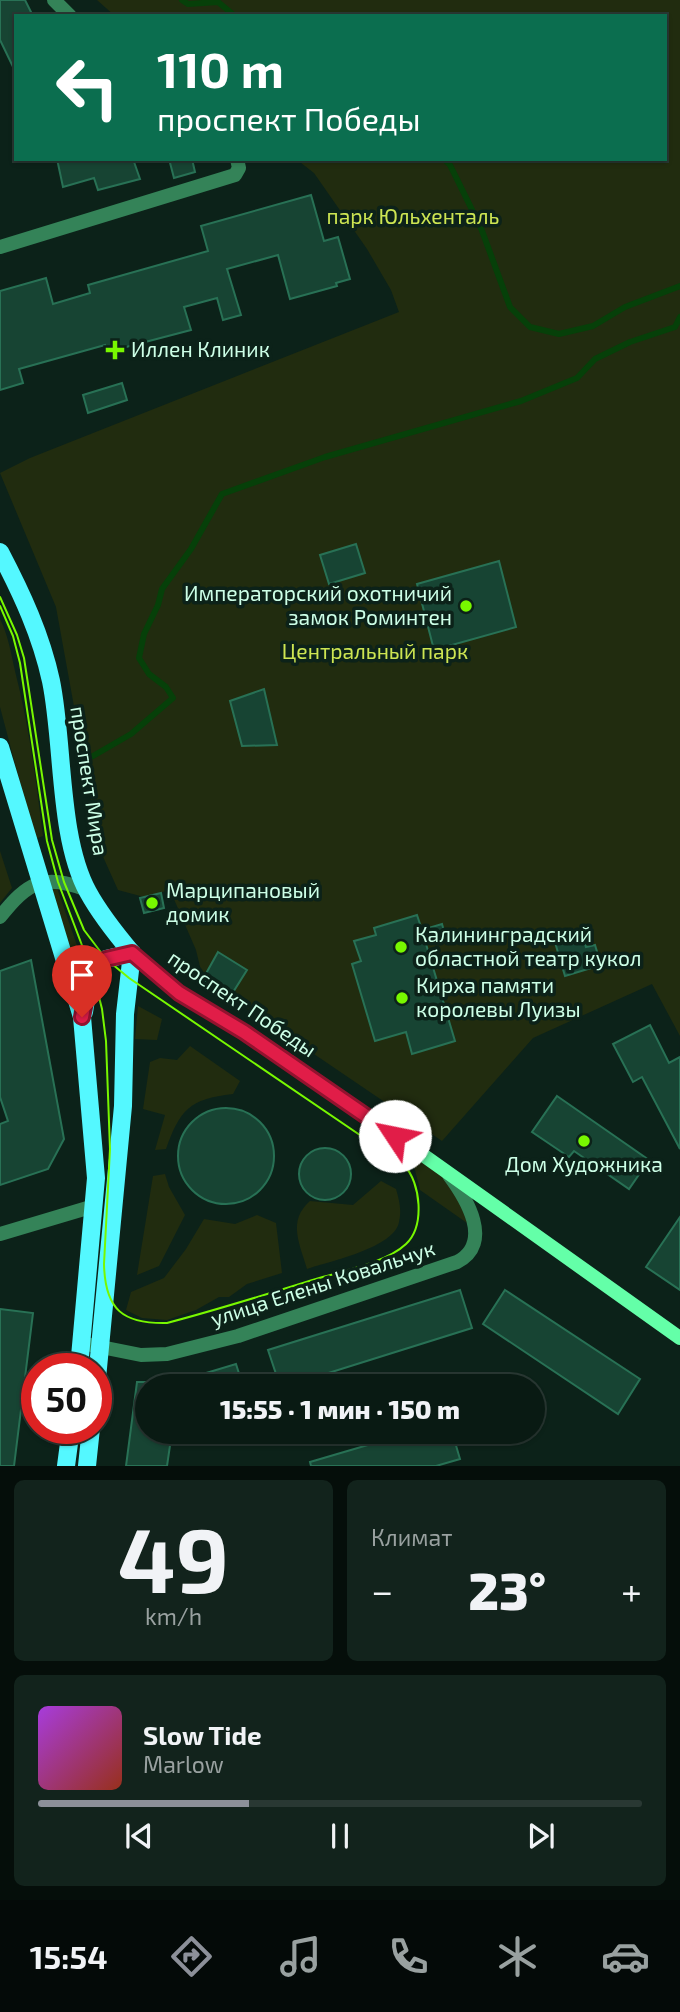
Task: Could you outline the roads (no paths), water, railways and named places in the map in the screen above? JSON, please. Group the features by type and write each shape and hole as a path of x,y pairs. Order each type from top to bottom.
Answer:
{"main road":[{"name":"проспект Мира","path":"0,552 20,590 40,638 51,683 71,841 86,890 108,924 132,953"},
{"path":"0,747 43,881 82,1017 96,1178 81,1353"},
{"path":"82,1017 91,971 106,959 132,953 125,1014 123,1106 100,1353"},
{"name":"проспект Победы","path":"132,953 179,993 244,1032 680,1338"},
{"path":"66,1466 69,1444"},
{"path":"87,1466 90,1444"}],"street":[{"path":"54,0 68,14"},
{"path":"0,247 235,175 238,164"},
{"path":"0,917 23,891 43,881 64,882 86,890"},
{"name":"улица Елены Ковальчук","path":"101,1347 141,1355 167,1354 238,1336 457,1262 465,1258 472,1249 474,1230 465,1196 448,1174"},
{"path":"0,1234 94,1206"},
{"path":"83,1343 101,1347"}],"waterway":[{"path":"182,0 188,4 218,2 233,14"},
{"path":"446,161 481,228 510,307 530,327 559,334 593,326 625,307 680,286"},
{"path":"93,756 131,734 173,698 166,687 149,674 139,658 144,634 158,605 162,589 191,549 222,494 325,457 521,401 577,378 595,359 630,342 675,327 680,317"}],"tram line":[{"path":"0,597 24,658 52,840 64,882 84,930 106,959 129,978 404,1165 414,1182 419,1204 412,1236 397,1251 363,1266 167,1323 152,1323 128,1317 113,1303 108,1293 104,1264 110,1149 106,1041 102,1009 94,977 58,882 47,841 20,663 13,636 0,606"}],"place":[{"name":"Иллен Клиник","path":"115,350"},
{"name":"Императорский охотничий замок Роминтен","path":"466,606"},
{"name":"Марципановый домик","path":"152,903"},
{"name":"Калининградский областной театр кукол","path":"401,947"},
{"name":"Кирха памяти королевы Луизы","path":"402,998"},
{"name":"Дом Художника","path":"584,1141"}],"park label":[{"name":"парк Юльхенталь","path":"413,217"},
{"name":"Центральный парк","path":"375,652"}]}
